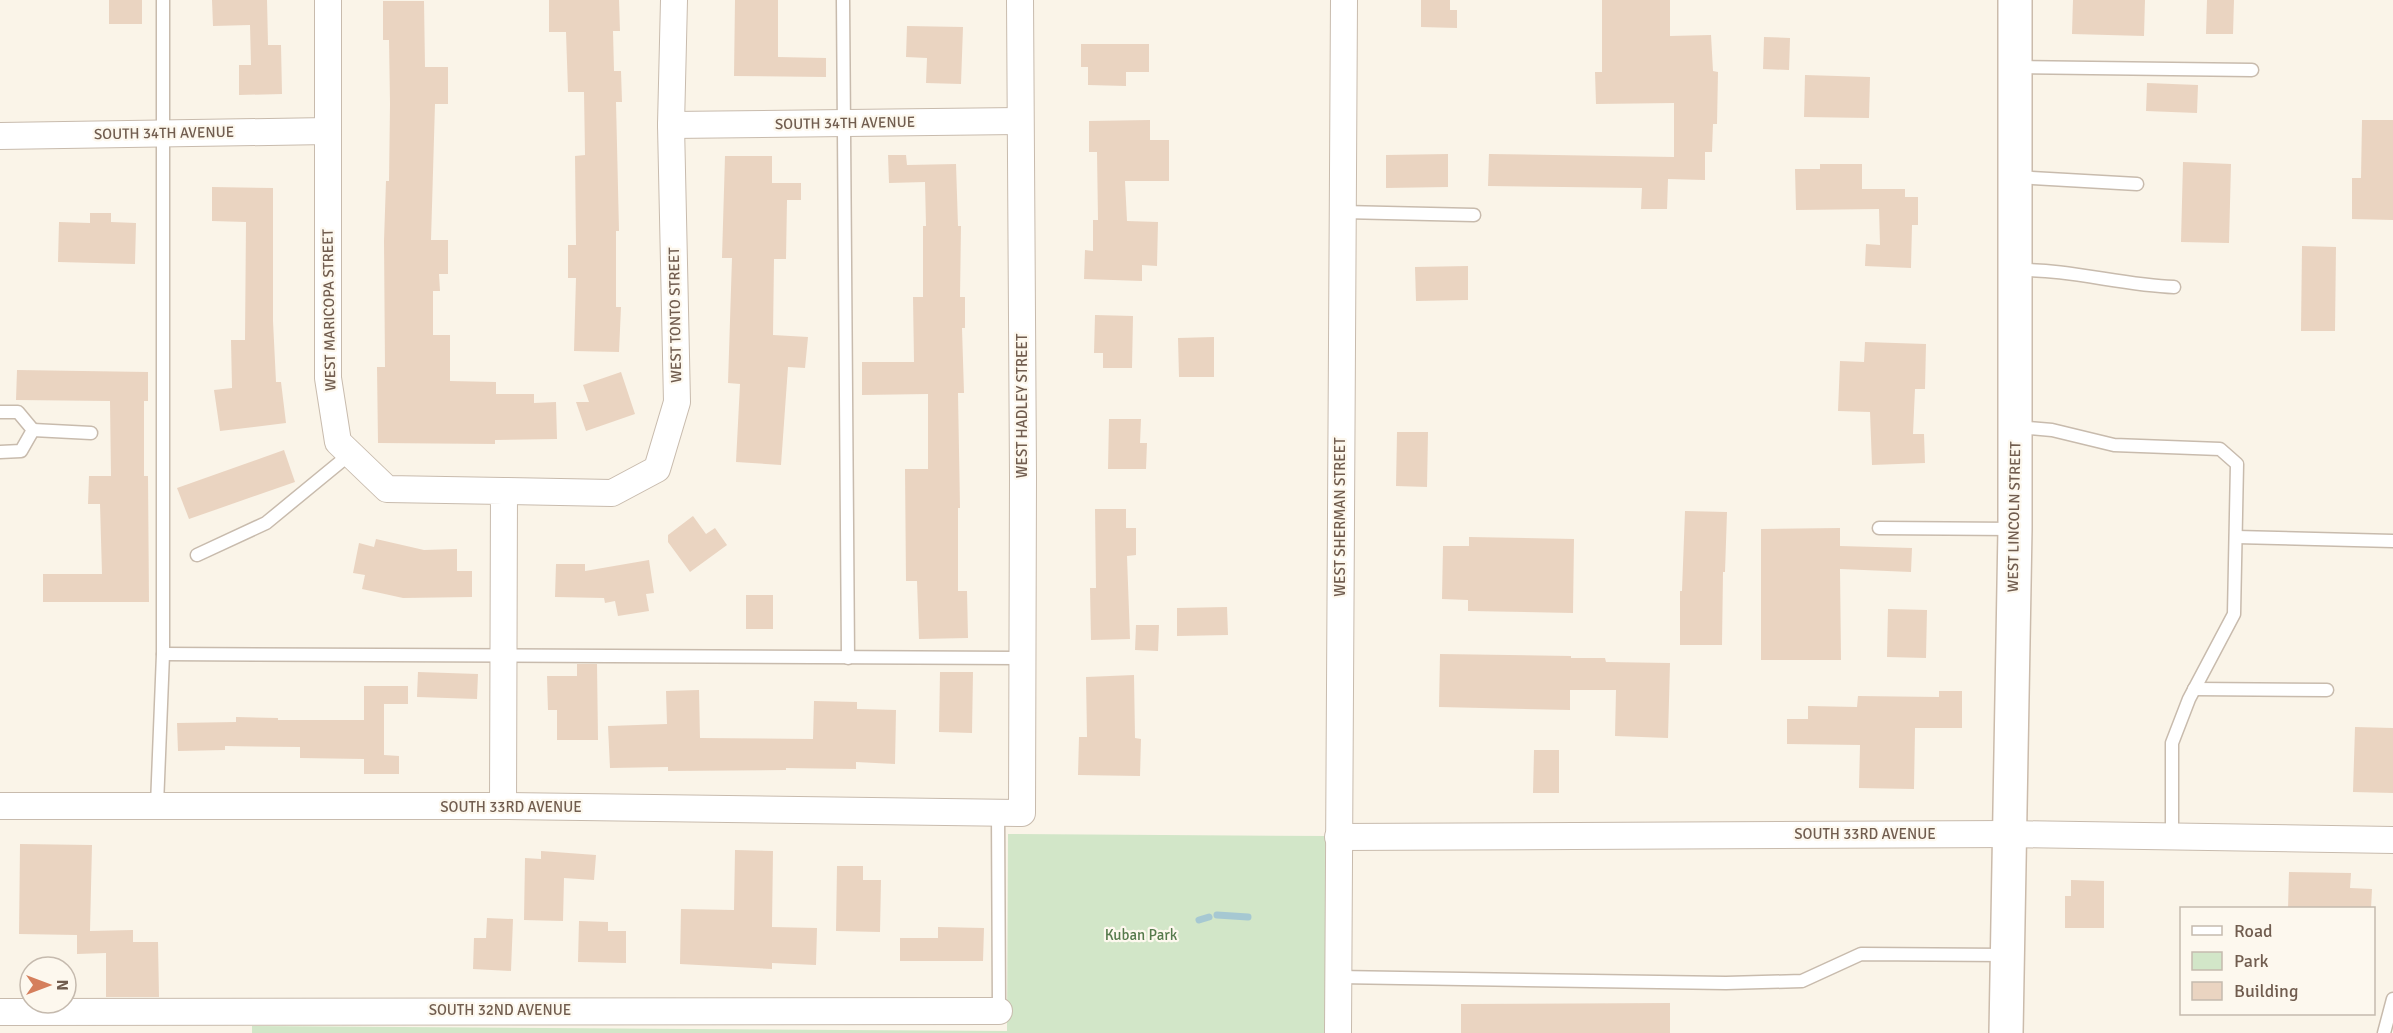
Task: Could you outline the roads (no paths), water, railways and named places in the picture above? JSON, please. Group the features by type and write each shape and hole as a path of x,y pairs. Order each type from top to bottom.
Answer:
{"street":[{"name":"WEST MARICOPA STREET","path":"328,0 328,378 338,442 387,489 504,491"},
{"name":"WEST TONTO STREET","path":"504,491 612,493 657,469 677,402 670,124 674,0"},
{"name":"WEST HADLEY STREET","path":"1010,812 1023,658 1020,0"},
{"name":"WEST SHERMAN STREET","path":"1338,1033 1344,0"},
{"name":"WEST LINCOLN STREET","path":"2007,1033 2015,530 2015,0"},
{"name":"SOUTH 34TH AVENUE","path":"670,124 1020,121"},
{"name":"SOUTH 34TH AVENUE","path":"0,136 328,130"},
{"path":"503,807 504,491"},
{"name":"SOUTH 33RD AVENUE","path":"0,806 503,807 1010,812"},
{"name":"SOUTH 33RD AVENUE","path":"1338,837 2009,834 2393,840"},
{"name":"SOUTH 32ND AVENUE","path":"0,1012 999,1011"}],"lane":[{"path":"157,805 163,654 163,0"},
{"path":"843,0 848,658"},
{"path":"2015,67 2252,70"},
{"path":"2015,177 2137,184"},
{"path":"1343,212 1474,215"},
{"path":"2015,270 2045,270 2146,286 2174,287"},
{"path":"0,412 18,412 33,430 92,433"},
{"path":"2015,427 2052,430 2114,445 2220,449 2237,464 2234,614 2194,689 2172,743 2172,836"},
{"path":"0,452 21,451 33,430"},
{"path":"197,555 266,523 350,454"},
{"path":"1879,528 2015,530"},
{"path":"2236,537 2393,542"},
{"path":"163,654 1023,658"},
{"path":"2194,689 2326,690"},
{"path":"999,1011 1010,812"},
{"path":"1338,977 1726,983 1802,981 1861,954 2007,955"},
{"path":"2384,1033 2393,999"}],"waterway":[{"path":"1217,915 1248,917"},
{"path":"1199,920 1209,917"}],"park label":[{"name":"Kuban Park","path":"1141,935"}]}
